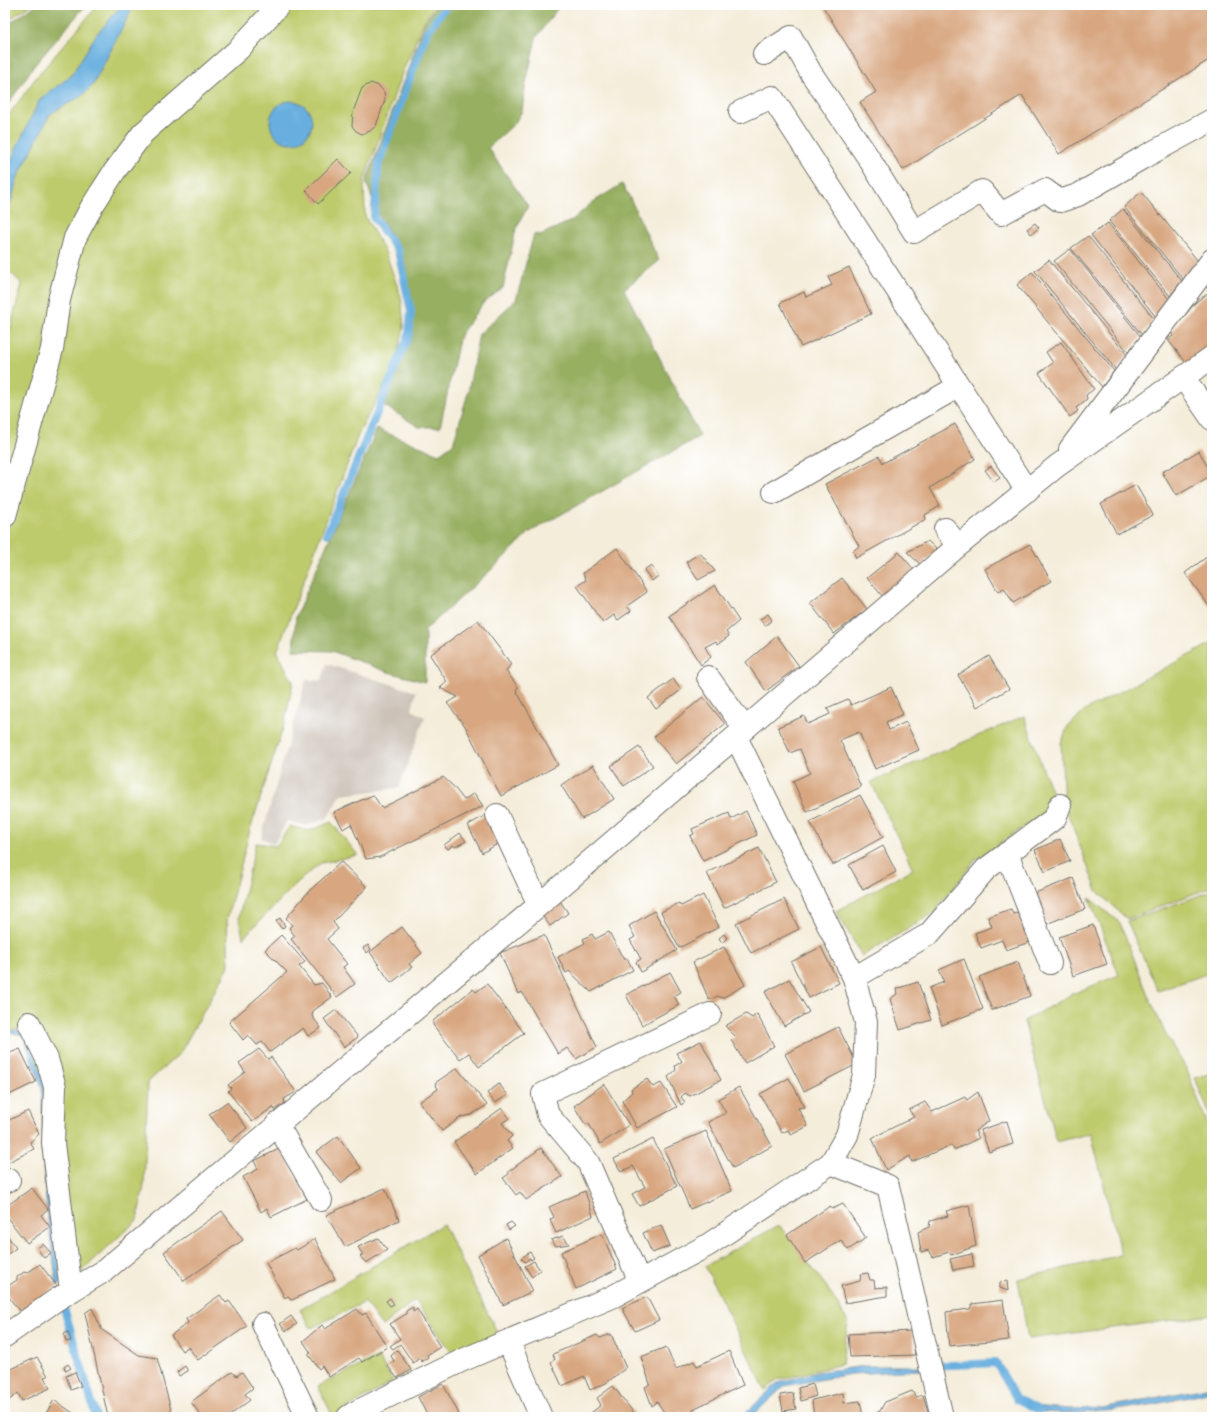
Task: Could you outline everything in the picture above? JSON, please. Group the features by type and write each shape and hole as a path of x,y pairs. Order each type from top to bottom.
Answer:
{"street":[{"path":"5,516 52,349 59,300 75,238 91,208 114,172 143,133 239,49 279,5"},
{"path":"764,54 791,38 811,73 868,157 914,232 982,191 1001,214 1045,190 1060,201 1078,195 1144,156 1212,120"},
{"path":"740,112 772,97 1027,491"},
{"path":"1057,466 1212,260"},
{"path":"5,1336 104,1270 539,905 958,546 1057,466 1212,357"},
{"path":"1183,377 1212,419"},
{"path":"774,492 959,386"},
{"path":"945,529 958,546"},
{"path":"348,1417 462,1360 612,1297 708,1245 831,1163 846,1136 864,1075 866,1022 854,978 740,733 708,677"},
{"path":"854,978 929,934 986,869 1054,818 1060,805"},
{"path":"497,815 539,905"},
{"path":"1007,853 1050,963"},
{"path":"640,1282 588,1162 548,1115 543,1094 710,1014"},
{"path":"30,1023 47,1059 55,1087 53,1143 71,1291"},
{"path":"277,1124 321,1200"},
{"path":"831,1163 888,1186 942,1417"},
{"path":"263,1324 308,1417"},
{"path":"508,1341 541,1417"}],"shaded area":[{"path":"327,664 416,692 412,710 425,717 399,788 341,795 327,818 308,826 287,821 274,844 261,838 306,680 321,681"}],"green space":[{"path":"5,5 31,5 5,22"},
{"path":"36,5 86,5 33,67 5,109 5,26"},
{"path":"98,5 436,5 425,19 402,73 364,181 365,216 386,254 401,297 404,327 395,365 359,433 277,652 293,682 284,725 250,830 227,919 229,966 180,1053 148,1082 144,1186 137,1220 70,1282 57,1083 38,1077 26,1036 5,1031 5,348 22,284 5,267 5,120 35,79"},
{"path":"438,5 560,5 536,38 525,88 522,111 515,123 488,148 528,206 516,229 503,288 484,302 460,335 440,427 419,427 383,405 412,334 400,249 379,216 366,182 426,20"},
{"path":"622,184 659,261 624,289 700,436 530,532 490,571 425,630 425,682 388,672 332,651 293,650 296,616 377,429 439,454 453,444 468,393 479,334 516,300 534,234 540,235 571,221 593,202"},
{"path":"1212,643 1212,887 1127,919 1097,891 1064,804 1061,743 1068,726 1086,710"},
{"path":"1024,716 1056,805 975,860 934,913 862,956 836,911 913,869 871,782"},
{"path":"331,822 358,855 321,863 299,881 243,938 239,917 256,843 276,846 290,826 309,831"},
{"path":"1212,891 1212,972 1158,991 1127,921"},
{"path":"1089,898 1120,923 1148,995 1167,1037 1186,1068 1212,1136 1212,1315 1028,1339 1018,1279 1121,1255 1091,1133 1057,1142 1024,1021 1072,994 1119,975"},
{"path":"1212,1073 1212,1121 1195,1078"},
{"path":"443,1224 498,1334 452,1353 415,1300 382,1326 365,1302 311,1328 300,1310"},
{"path":"779,1225 826,1286 848,1322 842,1364 778,1380 765,1390 705,1266"},
{"path":"378,1357 393,1381 333,1417 318,1386"}],"water":[{"path":"122,5 137,5 131,11 93,85 83,95 50,114 17,179 12,199 5,214 5,180 13,155 40,99 71,76 96,35"},
{"path":"287,101 295,101 303,104 309,110 312,122 309,134 303,140 295,143 287,143 279,140 273,134 270,126 270,118 273,110 279,104"},
{"path":"18,1030 27,1034 47,1088 61,1284 57,1285 47,1213 43,1155 42,1087 23,1036 15,1033 5,1034 5,1031"},
{"path":"866,1366 919,1366 919,1370 851,1374 784,1386 751,1417 742,1417 772,1388 781,1382 818,1372"},
{"path":"1212,1387 1212,1392 1123,1409 1078,1413 1055,1413 1033,1411 1030,1406 1071,1409 1102,1408"}],"building":[{"path":"822,5 1212,5 1212,58 1059,154 1022,95 903,170 860,102 876,92"},
{"path":"371,83 379,86 384,92 385,100 376,126 370,131 362,134 356,131 352,126 353,112 362,88"},
{"path":"338,159 351,173 318,204 306,190"},
{"path":"1141,192 1198,261 1184,280 1124,207"},
{"path":"1123,209 1182,281 1170,296 1109,221"},
{"path":"1035,223 1039,228 1031,234 1027,229"},
{"path":"1108,223 1169,299 1156,317 1091,235"},
{"path":"1088,236 1154,319 1142,335 1071,248"},
{"path":"1070,249 1141,337 1128,352 1054,261"},
{"path":"1049,260 1127,355 1116,370 1035,271"},
{"path":"849,267 871,314 801,347 780,303 804,292 806,297 832,285 828,277"},
{"path":"1032,272 1114,371 1102,387 1017,285"},
{"path":"1212,283 1212,294 1206,286"},
{"path":"1207,294 1212,301 1212,348 1188,365 1168,340 1173,336 1171,332 1196,302"},
{"path":"1061,342 1094,389 1086,395 1087,399 1076,408 1078,411 1070,417 1039,373 1053,363 1046,352"},
{"path":"955,424 975,459 930,488 940,506 925,515 926,519 856,558 853,551 859,546 825,484 879,456 883,463"},
{"path":"1199,451 1212,475 1176,496 1162,472"},
{"path":"991,466 1000,478 994,482 985,470"},
{"path":"1136,485 1153,515 1117,534 1101,504"},
{"path":"928,541 937,550 921,565 907,552"},
{"path":"1030,544 1051,581 1013,603 1004,588 998,592 985,569"},
{"path":"617,548 647,592 627,606 631,611 618,620 614,615 603,623 577,586 586,580 583,573"},
{"path":"899,552 915,571 883,597 867,578"},
{"path":"700,553 715,571 698,580 686,562"},
{"path":"1212,553 1212,610 1185,573"},
{"path":"651,565 658,576 652,581 644,570"},
{"path":"842,578 867,609 834,634 810,603"},
{"path":"715,585 739,621 726,632 729,636 718,644 716,641 705,647 711,657 701,665 669,616"},
{"path":"768,614 772,620 765,626 760,619"},
{"path":"478,620 511,664 506,671 518,687 516,690 558,765 501,796 465,726 447,703 458,697 440,688 447,682 430,655"},
{"path":"777,636 799,666 766,691 746,662"},
{"path":"989,656 1009,689 977,707 958,675"},
{"path":"673,679 681,690 656,709 648,698"},
{"path":"891,687 903,714 886,722 889,730 906,722 919,750 875,769 859,732 840,740 861,787 807,812 793,781 810,773 800,749 790,753 778,727 804,716 808,724 830,714 827,708 848,699 851,705"},
{"path":"703,697 725,724 676,764 654,737"},
{"path":"639,747 653,766 624,786 611,766"},
{"path":"593,765 614,799 582,819 561,785"},
{"path":"443,777 453,786 464,800 474,793 483,806 380,857 366,859 351,824 343,829 334,812 373,795 382,808"},
{"path":"860,795 883,837 833,865 810,822"},
{"path":"746,811 757,835 703,861 690,836 694,834 692,829 729,813 731,819"},
{"path":"486,815 501,842 482,853 468,825"},
{"path":"460,833 466,841 455,847 453,845 448,849 444,845"},
{"path":"1060,839 1070,861 1045,872 1035,850"},
{"path":"883,846 896,872 863,890 849,865"},
{"path":"759,848 776,882 724,908 707,873"},
{"path":"341,862 367,887 333,922 338,929 327,939 347,964 343,967 355,984 337,997 291,939 295,936 289,928 292,925 286,918 309,891"},
{"path":"1073,878 1085,909 1046,924 1035,893"},
{"path":"703,895 719,927 679,948 661,912 679,903 681,906"},
{"path":"784,899 799,929 751,953 736,923"},
{"path":"560,901 568,913 550,926 542,915"},
{"path":"1011,909 1013,914 1023,910 1033,941 1006,950 1002,940 981,948 975,933 992,927 988,917"},
{"path":"654,911 677,950 641,972 636,962 641,959 630,940 635,937 629,926"},
{"path":"280,918 285,926 282,929 276,921"},
{"path":"1093,925 1107,964 1073,976 1059,937"},
{"path":"402,927 422,953 409,964 412,967 391,983 370,952"},
{"path":"609,932 624,960 627,958 633,970 591,992 569,971 566,973 558,957 585,943 583,939 592,934 595,939"},
{"path":"724,934 727,938 722,943 719,938"},
{"path":"281,935 305,962 299,966 314,985 322,983 332,997 313,1011 312,1016 321,1028 308,1036 303,1028 270,1052 262,1042 257,1045 248,1035 243,1040 229,1022 287,972 265,950"},
{"path":"544,935 597,1047 576,1059 567,1048 558,1054 522,992 518,994 500,953"},
{"path":"368,945 371,949 367,953 363,948"},
{"path":"724,947 745,985 722,998 718,996 709,1000 693,962"},
{"path":"821,947 839,983 809,998 791,962"},
{"path":"964,959 983,1009 942,1025 929,988 944,982 939,970"},
{"path":"1018,962 1030,996 992,1010 979,977"},
{"path":"670,972 681,992 674,996 679,1005 642,1025 626,995"},
{"path":"789,979 809,1012 784,1026 765,992"},
{"path":"918,982 931,1020 900,1030 890,999 897,994 896,989"},
{"path":"487,984 524,1033 479,1067 469,1053 460,1059 433,1025 433,1021 473,989 476,992"},
{"path":"336,1010 358,1037 344,1047 324,1019"},
{"path":"746,1014 752,1018 757,1014 774,1046 745,1063 731,1040 735,1036 725,1026"},
{"path":"838,1027 857,1064 804,1091 785,1054"},
{"path":"701,1041 721,1080 690,1096 685,1093 681,1097 685,1102 681,1105 668,1077 676,1070 675,1066 682,1061 676,1053"},
{"path":"20,1049 36,1082 5,1097 5,1055"},
{"path":"259,1049 268,1059 271,1057 296,1092 284,1099 285,1103 275,1110 273,1107 252,1122 228,1091 231,1088 228,1085 245,1072 239,1063"},
{"path":"457,1068 487,1105 471,1115 461,1117 442,1131 419,1102 438,1089 435,1083"},
{"path":"789,1078 805,1107 798,1108 808,1126 791,1135 788,1130 782,1133 760,1094"},
{"path":"647,1079 653,1087 661,1083 677,1107 637,1128 622,1101 632,1092 631,1089"},
{"path":"499,1084 508,1095 495,1103 487,1093"},
{"path":"604,1084 629,1125 600,1144 589,1124 585,1124 574,1106"},
{"path":"739,1087 772,1146 733,1168 708,1122 726,1113 718,1099"},
{"path":"978,1092 989,1121 975,1131 979,1138 954,1150 951,1145 912,1162 910,1156 886,1170 872,1138 914,1117 909,1110 925,1102 932,1112 965,1097 967,1100"},
{"path":"227,1102 247,1128 230,1142 209,1114"},
{"path":"502,1108 509,1118 502,1123 512,1136 507,1141 513,1148 477,1174 454,1142"},
{"path":"28,1111 39,1134 30,1142 34,1149 9,1162 6,1157 5,1158 5,1122"},
{"path":"1007,1121 1013,1144 989,1152 981,1130"},
{"path":"706,1131 732,1191 690,1209 664,1149"},
{"path":"338,1136 361,1168 341,1183 316,1152"},
{"path":"653,1139 677,1186 639,1206 632,1194 645,1187 633,1166 621,1172 614,1159"},
{"path":"281,1148 307,1199 271,1217 267,1208 261,1212 243,1177 258,1169 254,1161"},
{"path":"541,1148 562,1177 526,1200 520,1192 516,1195 503,1178 509,1174 509,1171"},
{"path":"32,1188 48,1209 41,1215 50,1227 27,1243 5,1215 5,1207"},
{"path":"385,1188 399,1220 345,1247 326,1215"},
{"path":"585,1191 593,1216 556,1233 550,1220 554,1217 549,1207"},
{"path":"843,1204 866,1238 848,1250 841,1240 805,1263 787,1235 830,1206 832,1209"},
{"path":"969,1205 976,1246 951,1255 949,1252 933,1257 929,1250 921,1252 918,1232 929,1227 930,1221 948,1216 946,1211"},
{"path":"222,1211 243,1240 184,1281 164,1252"},
{"path":"511,1222 515,1226 509,1230 506,1225"},
{"path":"661,1225 670,1246 652,1253 643,1233"},
{"path":"5,1232 16,1248 5,1256"},
{"path":"602,1234 617,1269 576,1289 561,1252"},
{"path":"563,1236 569,1244 556,1246 551,1240"},
{"path":"378,1238 387,1250 366,1263 360,1256 363,1255 358,1247"},
{"path":"506,1238 533,1291 503,1305 478,1255"},
{"path":"315,1239 335,1279 292,1300 288,1296 285,1298 266,1263 295,1248 297,1250"},
{"path":"43,1244 51,1253 44,1258 37,1248"},
{"path":"530,1252 534,1258 531,1260 530,1258 525,1262 521,1258"},
{"path":"972,1254 974,1266 953,1270 950,1259"},
{"path":"534,1261 540,1270 532,1277 525,1266"},
{"path":"40,1264 57,1286 20,1312 5,1292 5,1288 17,1280 17,1277 24,1272 27,1273"},
{"path":"868,1273 870,1280 874,1280 875,1288 887,1287 887,1296 845,1303 841,1286 860,1281 861,1274"},
{"path":"1007,1281 1008,1291 1000,1288 1000,1282"},
{"path":"220,1295 226,1303 229,1301 247,1326 198,1360 188,1347 182,1351 171,1335 188,1323 186,1319"},
{"path":"647,1297 659,1320 635,1331 622,1308"},
{"path":"390,1298 394,1304 390,1306 386,1301"},
{"path":"1003,1300 1009,1340 949,1346 946,1312 970,1309 972,1304"},
{"path":"413,1307 413,1312 417,1309 440,1347 427,1355 428,1357 422,1362 420,1358 413,1363 400,1344 393,1349 390,1346 400,1339 390,1324 406,1314 406,1311"},
{"path":"92,1308 102,1330 139,1355 157,1358 173,1417 108,1417 85,1313"},
{"path":"357,1309 362,1315 366,1313 387,1347 362,1362 359,1358 329,1377 322,1366 319,1369 308,1354 311,1353 303,1341 322,1325 325,1329"},
{"path":"291,1316 297,1324 286,1331 280,1324"},
{"path":"912,1331 915,1355 850,1357 848,1334"},
{"path":"68,1332 71,1341 66,1342 64,1334"},
{"path":"611,1334 626,1368 606,1383 590,1390 584,1376 562,1386 551,1362 555,1359 553,1354 597,1335 600,1338"},
{"path":"666,1347 676,1369 694,1361 697,1366 729,1351 743,1385 693,1409 696,1415 684,1417 681,1412 671,1417 664,1417 662,1413 664,1412 657,1402 652,1406 645,1387 650,1384 641,1357"},
{"path":"397,1350 411,1370 397,1378 387,1365 394,1361 391,1356"},
{"path":"37,1357 48,1376 44,1377 50,1388 22,1401 18,1393 6,1403 5,1372"},
{"path":"68,1364 71,1368 66,1371 64,1367"},
{"path":"185,1366 188,1371 179,1376 177,1372"},
{"path":"75,1372 81,1386 71,1390 66,1376"},
{"path":"232,1372 237,1376 242,1372 253,1388 245,1394 250,1400 228,1417 202,1417 191,1402"},
{"path":"443,1384 459,1414 453,1417 428,1417 418,1397"},
{"path":"813,1384 816,1396 801,1401 798,1388"},
{"path":"613,1386 637,1417 586,1417 601,1405 597,1398"},
{"path":"912,1391 916,1397 923,1395 929,1415 922,1417 868,1417 880,1411 885,1402"},
{"path":"793,1393 796,1409 783,1411 780,1395"},
{"path":"843,1393 844,1403 860,1401 863,1417 814,1417 812,1400"},
{"path":"54,1400 79,1417 44,1417"}],"waterway":[{"path":"327,534 409,335 411,311 398,251 374,218 379,162 427,32 447,5"},
{"path":"64,1308 96,1417"},
{"path":"931,1366 996,1363 1017,1399 1039,1410"}]}
